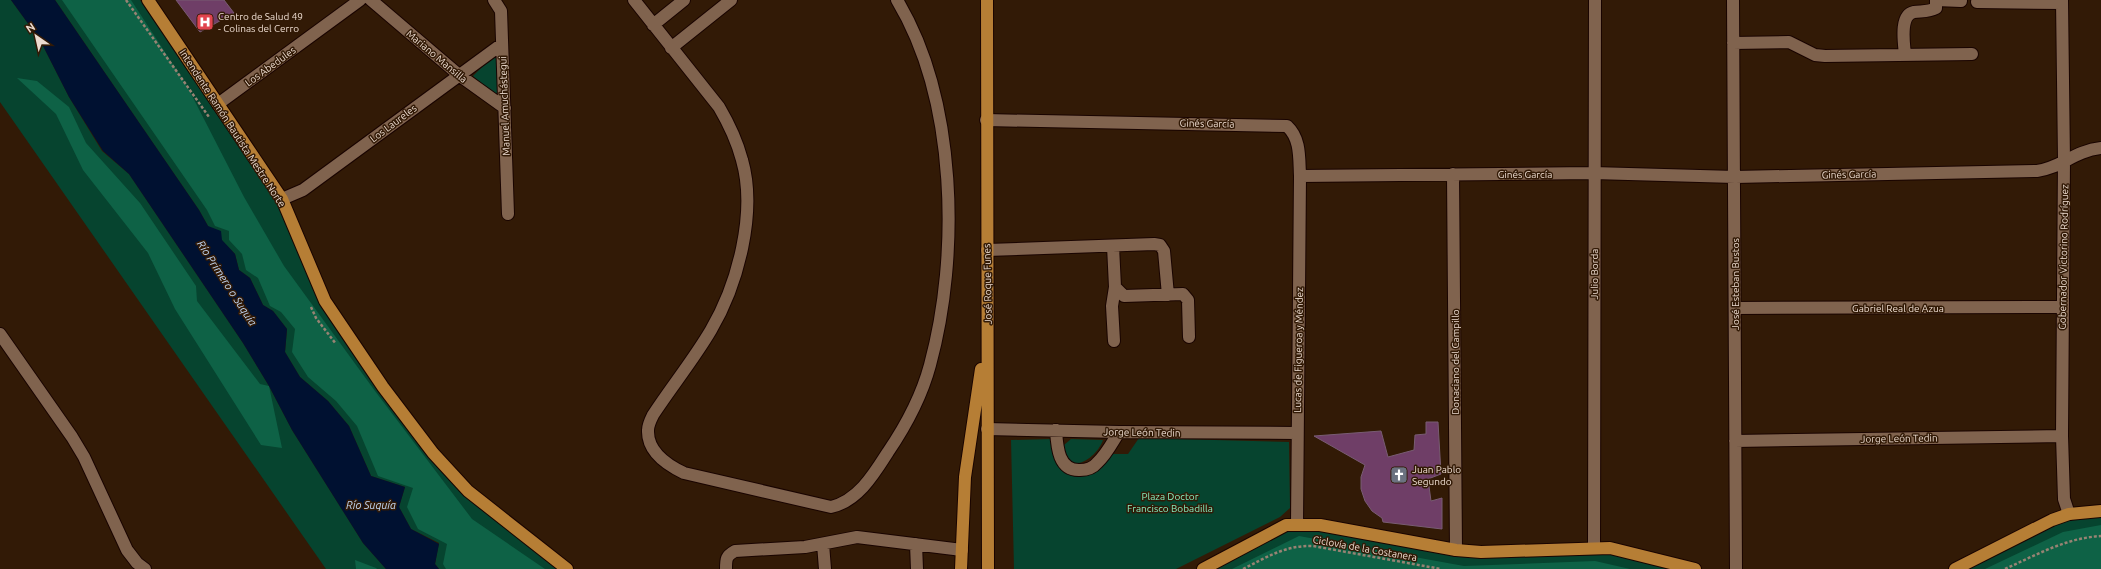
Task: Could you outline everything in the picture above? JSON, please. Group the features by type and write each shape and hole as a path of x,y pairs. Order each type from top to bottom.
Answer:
{"main road":[{"name":"Intendente Ramón Bautista Mestre Norte","path":"148,0 282,199 325,301 383,387 433,453 468,491 567,569"},
{"name":"José Roque Funes","path":"986,0 988,569"},
{"path":"962,569 965,478 988,328"},
{"path":"1955,569 2052,520 2069,514 2101,511"},
{"path":"1203,569 1286,526 1297,524 1320,525 1456,550 1481,552 1594,547 1610,548 1695,569"}],"street":[{"name":"Los Abedules","path":"218,104 360,0"},
{"name":"Mariano Mansilla","path":"371,0 459,75 505,108"},
{"name":"Manuel Amuchástegui","path":"494,0 501,11 508,214"},
{"path":"634,0 719,107 730,125 743,161 747,211 744,243 723,307 711,330 653,415 648,430 650,439 663,462 684,473 831,507 842,504 854,497 879,466 897,439 930,367 943,295 947,262 948,217 946,176 940,121 934,90 916,37 897,0"},
{"path":"653,25 684,0"},
{"path":"671,48 731,0"},
{"name":"Julio Borda","path":"1594,547 1593,173 1595,0"},
{"name":"José Esteban Bustos","path":"1733,0 1736,569"},
{"path":"1905,55 1904,23 1907,16 1913,12 1931,11 1936,8 1936,0 1960,1"},
{"path":"1977,2 2062,1"},
{"name":"Gobernador Victorino Rodríguez","path":"2062,1 2064,160 2062,436 2064,499 2069,514"},
{"path":"1733,43 1789,42 1815,55 1825,56 1972,54"},
{"name":"Los Laureles","path":"282,199 303,190 502,44"},
{"name":"Ginés García","path":"986,120 1287,126 1296,137 1300,176 1593,173 1734,177 2037,171 2050,169 2086,149 2101,148"},
{"name":"Donaciano del Campillo","path":"1453,174 1456,550"},
{"name":"Lucas de Figueroa y Méndez","path":"1297,524 1300,176"},
{"path":"986,250 1154,244 1160,246 1164,251 1168,295"},
{"path":"1112,246 1115,287 1112,306 1114,341"},
{"path":"1115,287 1124,296 1183,294 1187,296 1189,337"},
{"name":"Gabriel Real de Azua","path":"1735,308 2062,308"},
{"path":"0,334 72,437 84,457 127,550 137,563 145,569"},
{"name":"Jorge León Tedin","path":"987,429 1118,432 1297,433"},
{"path":"1056,430 1059,456 1068,468 1074,470 1089,468 1097,464 1106,453 1118,432"},
{"name":"Jorge León Tedin","path":"1735,440 2062,436"},
{"path":"726,569 726,559 728,554 735,551 804,547 857,537 962,550"},
{"path":"824,544 825,569"},
{"path":"916,544 917,569"}],"path":[{"path":"2005,569 2057,545 2084,537 2101,536"},
{"name":"Ciclovía de la Costanera","path":"1243,569 1278,552 1297,546 1313,546 1441,569"}],"green space":[{"path":"0,0 11,0 40,40 69,97 102,151 129,174 243,343 269,386 292,430 363,543 386,569 326,569 0,102"},
{"path":"55,0 140,0 282,199 317,284 453,477 567,569 439,569 435,564 439,543 411,529 399,507 405,487 371,476 349,426 328,401 300,377 285,352 287,329 273,311 263,305 250,278 239,270 235,254 208,226 199,210"},
{"path":"62,0 131,0 187,86 244,197 284,266 375,391 472,519 545,569 446,569 443,564 447,544 418,529 407,507 413,488 378,476 357,426 336,401 308,377 292,352 295,329 281,312 270,306 258,278 246,270 242,254 229,240 229,231 215,226 207,210"},
{"path":"498,51 502,102 473,76"},
{"path":"17,78 37,81 69,107 86,143 140,203 196,286 197,301 260,384 269,386 282,448 261,445 175,309 148,253 83,170 56,114"},
{"name":"Plaza Doctor Francisco Bobadilla","path":"1139,438 1289,442 1290,508 1280,517 1176,569 1014,569 1011,440 1052,439 1054,458 1058,466 1067,472 1111,454 1128,454"},
{"path":"1071,439 1103,440 1094,454 1088,459 1075,463 1070,461 1066,455 1064,445"},
{"path":"2101,511 2101,569 1955,569 2052,520"},
{"path":"1286,525 1456,550 1594,547 1695,569 1203,569"},
{"path":"2101,525 2101,569 1985,569 2063,532"},
{"path":"1299,536 1464,566 1595,561 1630,569 1232,569"},
{"path":"355,560 376,568 377,569 356,569"}],"water":[{"name":"Río Suquía","path":"11,0 55,0 199,210 208,226 221,231 222,240 235,254 239,270 250,278 263,305 273,311 287,329 285,352 300,377 328,401 349,426 371,476 405,487 399,507 411,529 439,544 435,564 439,569 386,569 363,543 292,430 269,386 243,343 129,174 103,151 69,97 40,40"}],"building":[{"name":"Centro de Salud 49 - Colinas del Cerro","path":"176,0 224,0 234,13 200,32"},
{"name":"Juan Pablo Segundo","path":"1426,422 1438,422 1441,474 1428,479 1431,501 1442,498 1442,529 1383,522 1382,518 1372,511 1365,501 1361,489 1361,477 1365,465 1314,436 1381,431 1388,457 1414,450 1415,435 1426,434"}],"place":[{"name":"Centro de Salud 49 - Colinas del Cerro","path":"205,22"},
{"name":"Juan Pablo Segundo","path":"1399,475"}],"water label":[{"name":"Río Primero o Suquía","path":"227,283"}]}
